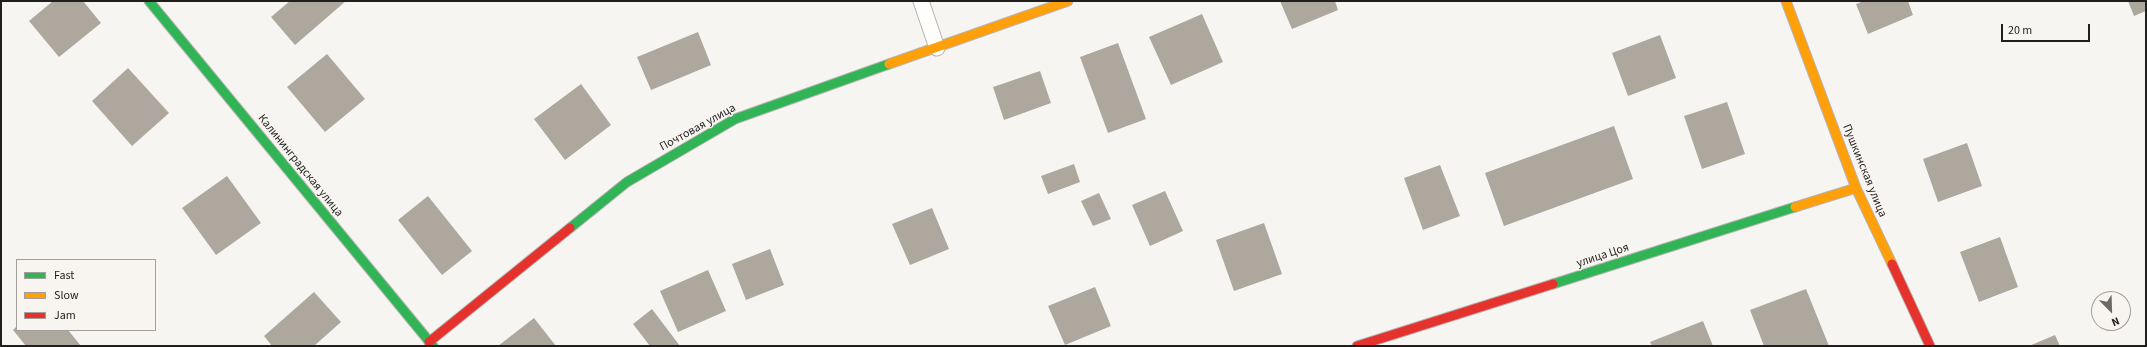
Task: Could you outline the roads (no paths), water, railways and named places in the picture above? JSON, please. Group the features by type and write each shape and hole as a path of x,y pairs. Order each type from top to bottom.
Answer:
{"street":[{"name":"Калининградская улица","path":"149,1 431,344"},
{"name":"Почтовая улица","path":"431,344 627,182 735,119 1068,1"},
{"name":"Пушкинская улица","path":"1786,1 1856,188 1930,346"},
{"name":"улица Цоя","path":"1357,346 1856,188"}],"lane":[{"path":"921,1 937,48"}]}
